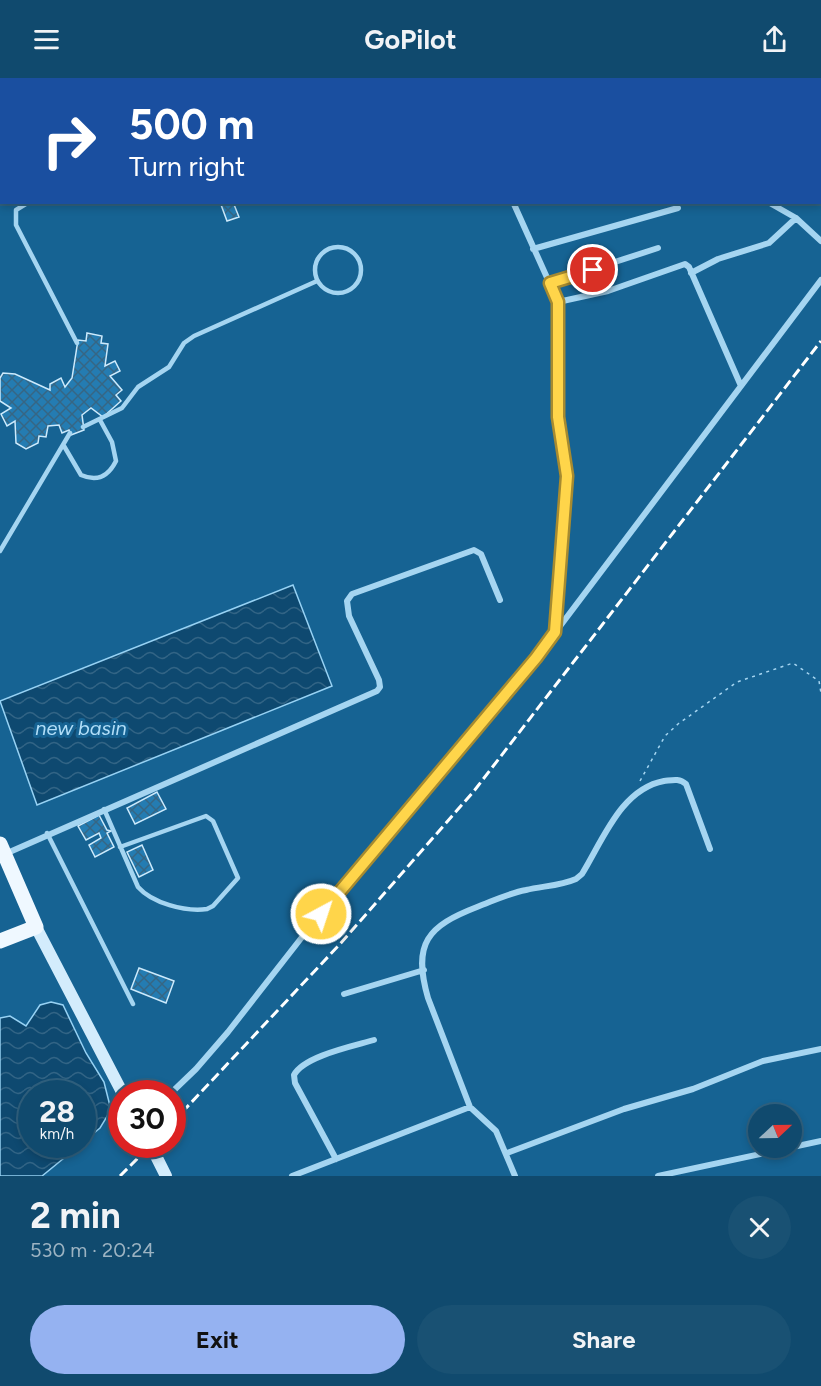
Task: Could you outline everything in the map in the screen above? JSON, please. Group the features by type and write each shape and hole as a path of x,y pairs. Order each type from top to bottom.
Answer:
{"main road":[{"path":"2,849 36,927 116,1080"},
{"path":"0,941 36,927"},
{"path":"157,1158 166,1176"}],"street":[{"path":"514,204 558,302 558,417 567,476 555,632"},
{"path":"772,204 796,218 821,241"},
{"path":"533,249 678,208"},
{"path":"692,273 718,259 769,243 796,218"},
{"path":"550,283 658,248"},
{"path":"558,302 608,291 685,264 692,273 741,386"},
{"path":"185,1080 228,1032 306,932 536,658 821,280"},
{"path":"2,849 47,833 377,692 380,687 379,680 349,615 346,601 352,594 474,550 481,554 500,600"},
{"path":"515,1176 507,1153 489,1122 470,1107 428,998 424,970 426,940 439,924 519,891 576,879 582,874 634,793 652,784 682,781 691,794 710,849"},
{"path":"344,994 424,970"},
{"path":"336,1159 295,1083 294,1075 300,1068 318,1059 374,1040"},
{"path":"507,1153 583,1127 624,1109 693,1089 763,1061 821,1049"},
{"path":"292,1176 470,1107"},
{"path":"658,1176 821,1141"}],"lane":[{"path":"26,204 16,210 16,225 77,343"},
{"path":"344,247 351,250 360,262 360,278 357,285 344,293 328,292 317,281 315,266 318,259 329,249 344,247"},
{"path":"83,427 122,408 138,387 170,368 184,343 194,336 317,281"},
{"path":"64,446 81,474 98,479 105,476 116,461 115,452 100,420"},
{"path":"0,551 70,433"},
{"path":"104,809 120,847 138,887 145,895 157,902 207,909 213,906 238,878 213,821 206,816 120,847"},
{"path":"47,833 133,1004"}],"path":[{"path":"634,793 664,736 737,682 793,663 819,681 821,693"}],"water":[{"name":"new basin","path":"293,585 332,686 37,805 0,701"},
{"path":"51,1002 63,1005 86,1053 104,1082 108,1098 108,1115 96,1131 96,1080 18,1080 18,1158 64,1158 42,1176 0,1176 0,1018 10,1016 26,1026 40,1005"}],"building":[{"path":"221,204 234,204 239,217 227,221"},
{"path":"87,333 102,336 101,343 108,344 105,366 115,361 120,371 110,376 122,390 116,395 121,401 103,417 91,408 82,415 84,430 71,435 69,430 62,433 59,425 48,426 46,437 39,436 38,443 26,449 16,443 15,421 7,426 1,414 11,408 0,401 0,378 3,373 15,374 50,390 50,384 61,378 65,387 72,378 78,340 86,341"},
{"path":"157,792 166,809 135,824 127,808"},
{"path":"99,815 107,830 111,831 107,833 114,847 95,857 89,845 101,838 99,833 86,840 78,826"},
{"path":"142,845 153,870 139,877 127,852"},
{"path":"139,968 174,981 166,1003 131,989"}],"railway":[{"path":"186,1108 340,944 474,791 821,341"},
{"path":"120,1176 138,1158"}],"route":[{"path":"321,914 536,658 555,632 567,476 558,417 558,302 550,283 593,270"}]}
